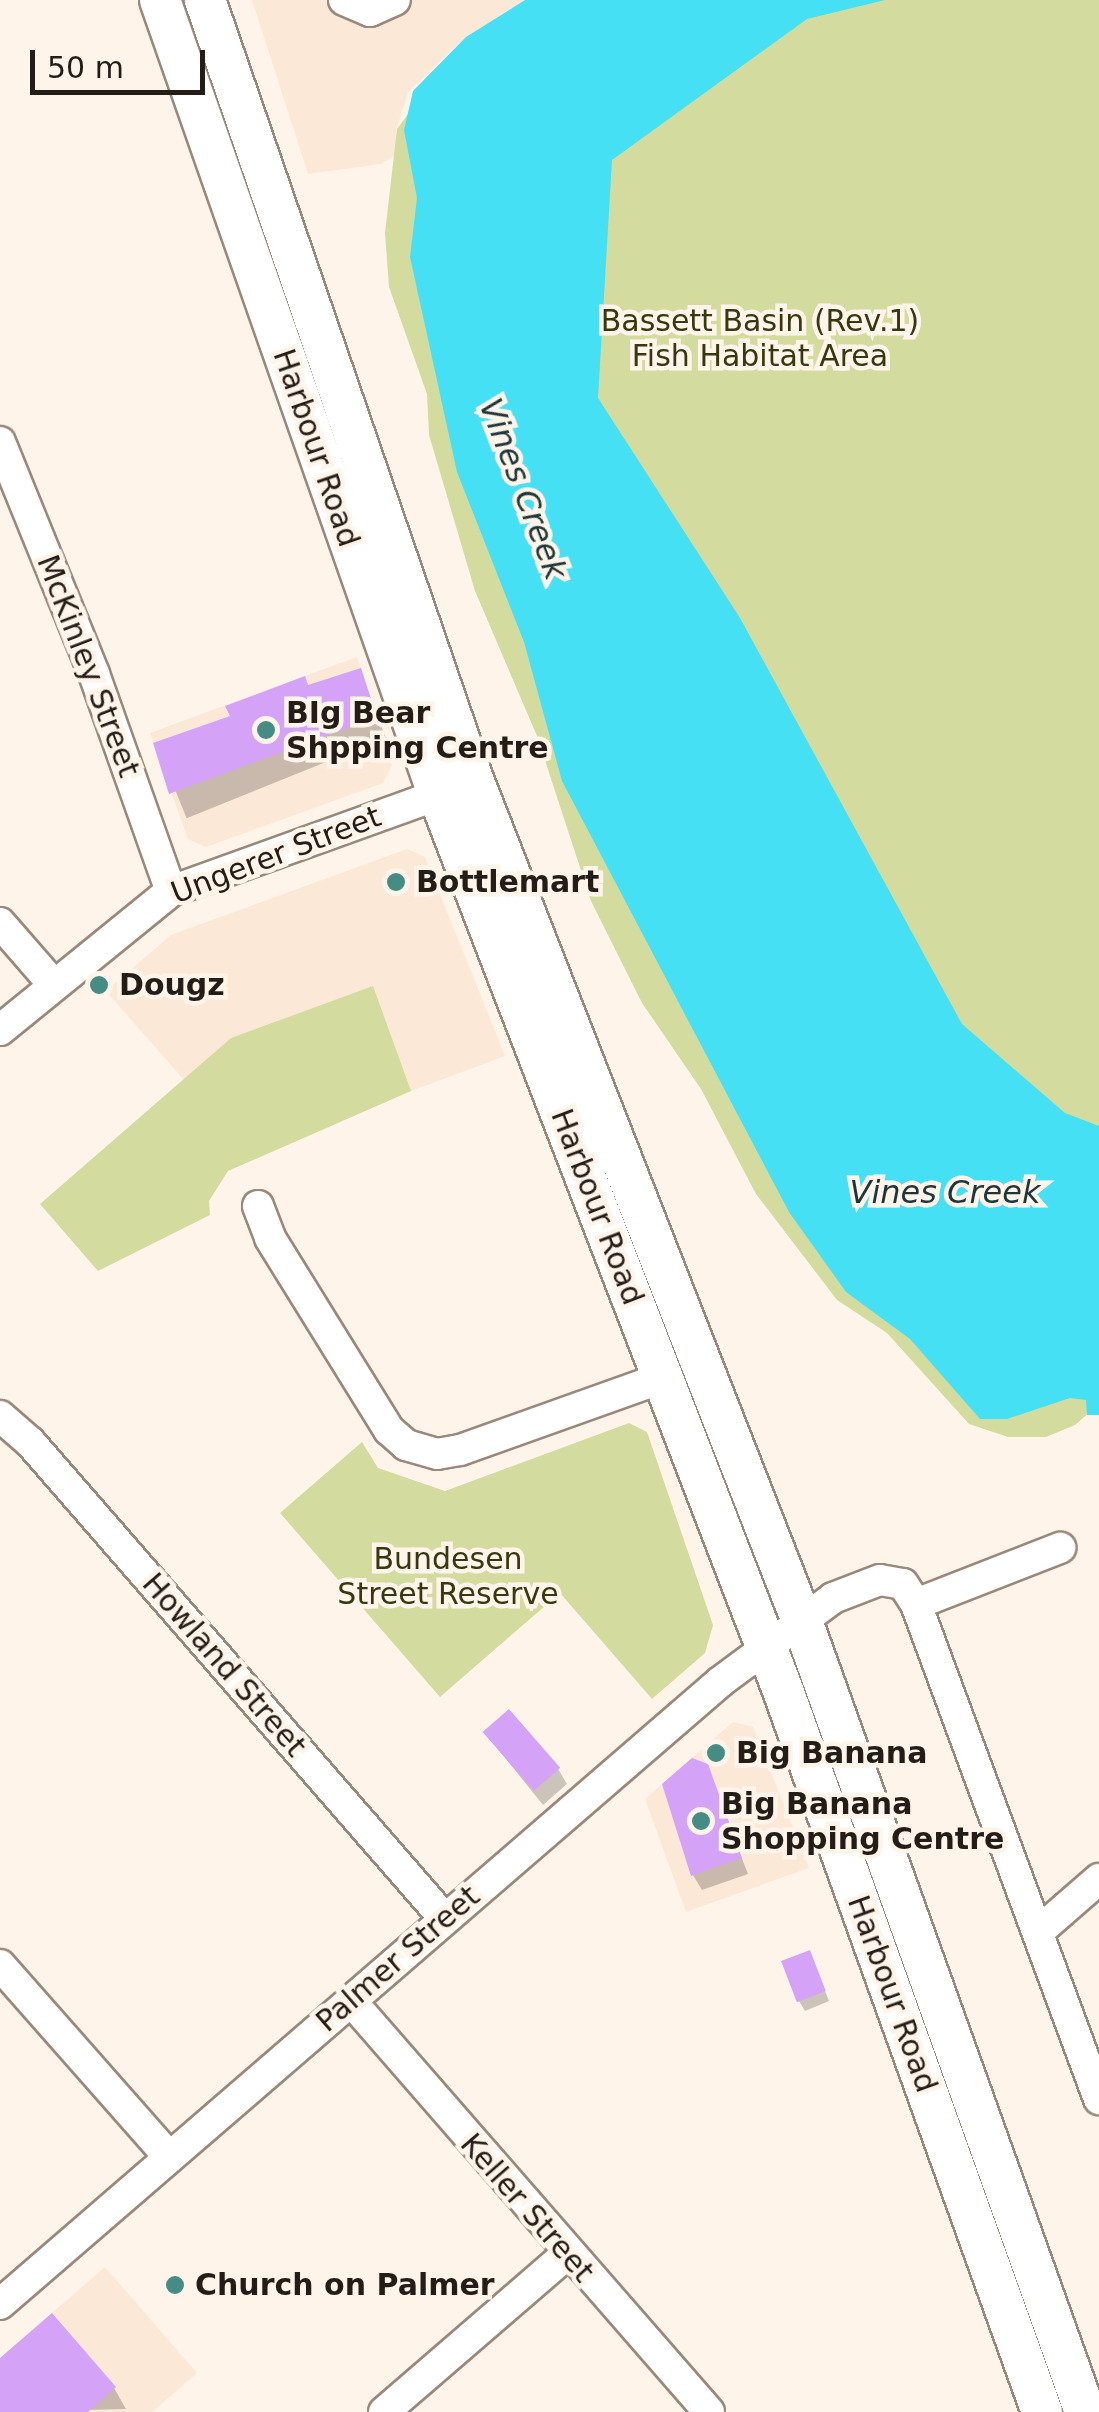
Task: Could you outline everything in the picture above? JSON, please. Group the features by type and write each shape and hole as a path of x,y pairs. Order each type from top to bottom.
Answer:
{"main road":[{"name":"Harbour Road","path":"160,0 457,788 802,1621 1085,2412"},
{"name":"Harbour Road","path":"205,0 457,788 662,1378 765,1648 1042,2412"}],"street":[{"path":"344,0 370,11 395,0"},
{"name":"McKinley Street","path":"0,442 94,674 171,892"},
{"name":"Ungerer Street","path":"0,1030 171,892 457,788"},
{"path":"0,923 53,984"},
{"path":"258,1206 270,1238 359,1382 406,1445 437,1454 460,1450 662,1378"},
{"name":"Howland Street","path":"0,1416 30,1442 445,1919"},
{"path":"1060,1548 916,1604 1099,2100"},
{"name":"Palmer Street","path":"0,2304 765,1648 832,1598 880,1580 903,1584 916,1604"},
{"path":"1038,1932 1099,1879"},
{"path":"0,1965 169,2157"},
{"name":"Keller Street","path":"351,2000 566,2255 708,2412"},
{"path":"384,2412 566,2255"}],"shaded area":[{"path":"252,0 528,0 457,45 408,92 396,131 402,151 381,164 308,174"},
{"path":"357,657 392,765 383,783 206,847 188,839 150,733"},
{"path":"407,849 425,857 505,1056 411,1091 372,987 231,1038 184,1080 106,991 171,935"},
{"path":"733,1722 753,1727 809,1868 686,1912 645,1799"},
{"path":"105,2267 197,2373 152,2412 0,2412 0,2358"}],"green space":[{"name":"Bassett Basin (Rev.1) Fish Habitat Area","path":"529,0 1099,0 1099,1404 1075,1425 1046,1437 1008,1437 969,1424 887,1333 837,1300 756,1194 701,1089 642,1003 591,901 537,736 475,591 429,435 427,394 389,287 385,233 397,129 430,84"},
{"path":"373,986 411,1091 228,1171 209,1201 210,1215 98,1271 40,1204 231,1038"},
{"name":"Bundesen Street Reserve","path":"629,1423 647,1432 713,1625 705,1653 652,1699 560,1593 440,1697 280,1513 362,1442 378,1468 445,1491"}],"water":[{"name":"Vines Creek","path":"525,0 885,0 807,19 612,160 598,398 740,618 962,1024 1065,1113 1099,1126 1099,1415 1087,1415 1086,1400 1070,1398 1007,1419 980,1419 910,1339 846,1292 789,1212 562,781 524,642 457,472 410,257 417,198 404,130 413,91 466,37"}],"building":[{"name":"BIg Bear Shpping Centre","path":"361,668 377,717 169,794 153,743 230,716 225,706 305,676 308,685"},
{"path":"509,1709 560,1768 534,1791 483,1732"},
{"name":"Big Banana Shopping Centre","path":"692,1758 708,1764 742,1858 691,1876 662,1784"},
{"path":"810,1950 826,1991 797,2002 781,1961"},
{"path":"52,2313 116,2387 88,2412 0,2412 0,2358"}],"place":[{"name":"BIg Bear Shpping Centre","path":"266,730"},
{"name":"Bottlemart","path":"396,882"},
{"name":"Dougz","path":"99,985"},
{"name":"Big Banana","path":"716,1753"},
{"name":"Big Banana Shopping Centre","path":"701,1821"},
{"name":"Church on Palmer","path":"175,2285"}]}
